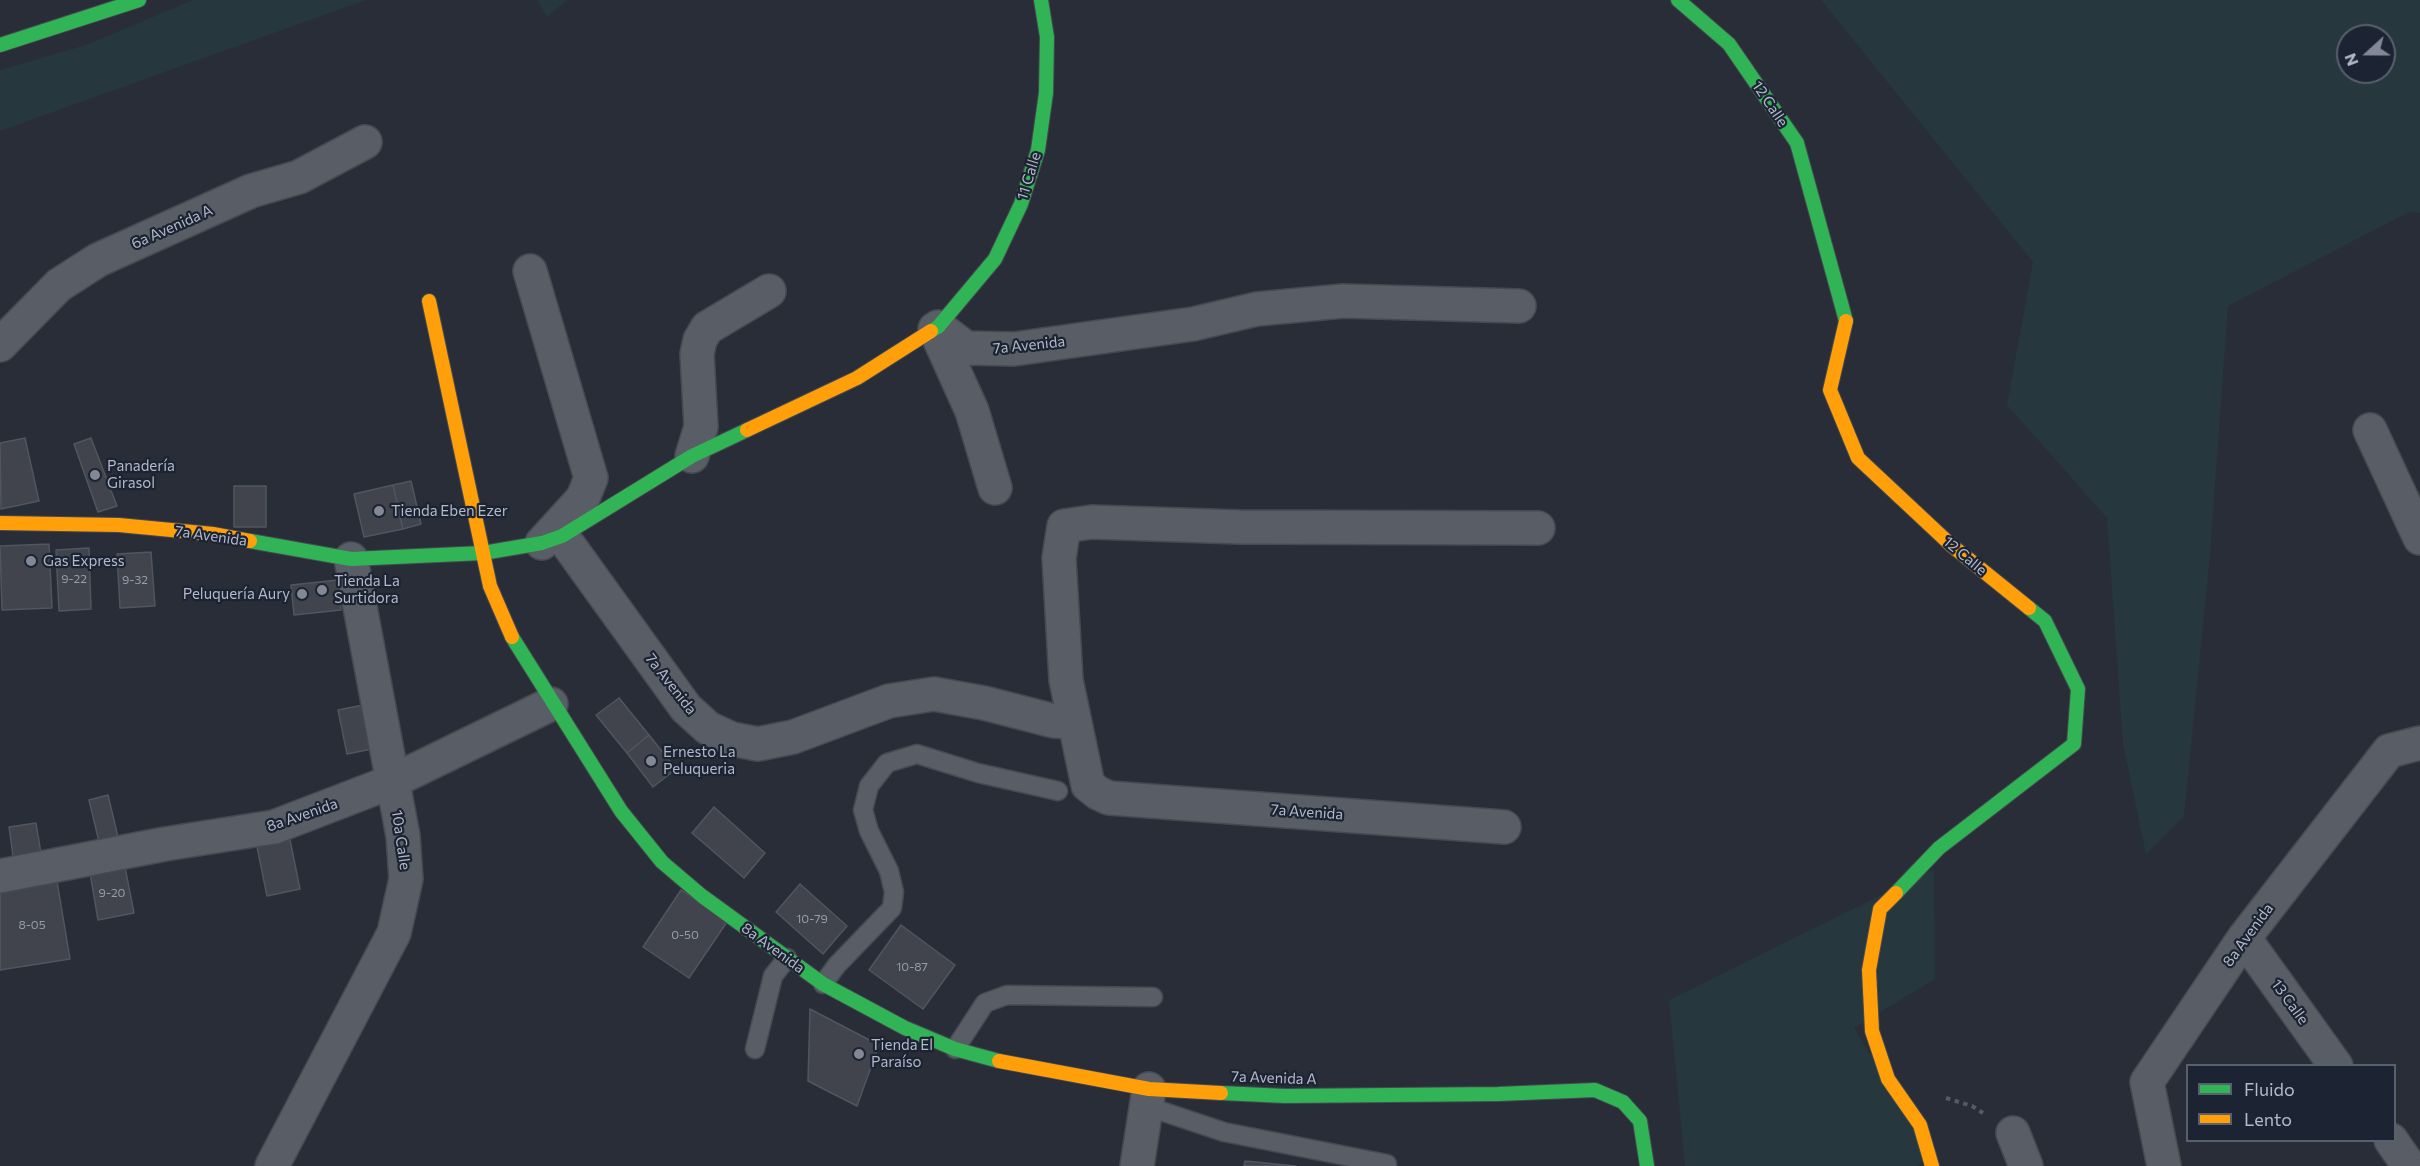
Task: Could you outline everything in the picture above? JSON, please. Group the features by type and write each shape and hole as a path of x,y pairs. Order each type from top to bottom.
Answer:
{"street":[{"path":"0,45 139,0"},
{"name":"11 Calle","path":"936,328 995,259 1021,204 1038,150 1046,93 1047,37 1041,0"},
{"name":"12 Calle","path":"1678,0 1729,44 1797,143 1846,324 1830,390 1858,458 1951,545 2045,621 2078,689 2074,744 1939,848 1880,909 1869,970 1872,1031 1888,1079 1920,1125 1932,1166"},
{"name":"6a Avenida A","path":"0,345 59,285 98,260 251,191 300,177 364,142"},
{"path":"530,271 591,478 583,498 552,540"},
{"path":"692,456 701,427 697,354 700,340 707,328 769,291"},
{"name":"8a Avenida","path":"429,301 490,585 514,644 551,704 621,811 662,862 702,896 823,984 904,1028"},
{"name":"7a Avenida","path":"0,523 119,525 213,534 351,559 483,553 552,540 692,456 857,378 936,328 966,348 1014,350 1193,324 1257,309 1343,301 1519,306"},
{"path":"936,328 972,411 995,488"},
{"path":"2370,430 2420,538"},
{"path":"1073,722 1066,680 1060,611 1059,558 1064,526 1092,522 1239,527 1538,528"},
{"name":"7a Avenida","path":"552,540 686,708 708,728 732,740 758,744 793,737 889,701 934,694 984,703 1054,721 1073,722 1088,785 1109,798 1504,827"},
{"name":"10a Calle","path":"272,1166 394,933 406,879 403,836 351,559"},
{"name":"8a Avenida","path":"0,876 165,844 274,826 392,782 551,704"},
{"name":"8a Avenida","path":"2164,1166 2147,1082 2244,938 2389,751 2420,743"},
{"name":"13 Calle","path":"2244,938 2335,1064"},
{"name":"7a Avenida A","path":"904,1028 955,1049 1147,1097 1498,1094 1595,1090 1623,1102 1640,1121 1647,1166"},
{"path":"1137,1166 1147,1097"},
{"path":"2013,1133 2026,1166"},
{"path":"2392,1142 2409,1166"}],"lane":[{"path":"823,984 837,965 892,908 894,892 889,871 863,810 869,786 887,763 917,754 978,773 1058,791"},
{"path":"755,1049 773,976 786,958"},
{"path":"955,1049 985,1003 1007,995 1153,997"},
{"path":"1147,1097 1224,1131 1387,1164"}],"shaded area":[{"path":"193,0 366,0 0,131 0,70 86,45"},
{"path":"537,0 567,0 547,17"},
{"path":"1821,0 2420,0 2420,213 2409,212 2228,306 2210,555 2184,816 2146,854 2123,744 2107,518 2007,405 2033,262"},
{"path":"1934,869 1935,979 1854,1028 1930,1153 1917,1166 1685,1166 1669,1000"}],"building":[{"path":"25,438 39,501 1,509 0,443"},
{"name":"Panadería Girasol","path":"91,438 117,506 98,512 74,444"},
{"path":"411,481 421,524 403,529 393,485"},
{"name":"Tienda Eben Ezer","path":"393,485 403,529 364,537 354,494"},
{"path":"234,486 266,486 266,527 234,527"},
{"path":"49,544 52,608 2,610 0,546"},
{"path":"89,548 91,609 59,611 56,550"},
{"path":"151,552 155,606 120,608 117,554"},
{"path":"338,580 341,610 294,615 291,585"},
{"path":"619,698 649,735 627,753 596,715"},
{"path":"363,705 372,749 347,754 338,710"},
{"name":"Ernesto La Peluqueria","path":"649,735 676,769 653,787 627,753"},
{"path":"108,795 119,841 100,846 89,800"},
{"path":"714,807 765,853 744,878 692,833"},
{"path":"36,823 42,859 14,863 9,827"},
{"path":"289,835 300,889 267,896 256,842"},
{"path":"125,867 134,913 98,920 90,873"},
{"path":"57,881 70,959 0,970 0,890"},
{"path":"800,884 847,926 823,954 776,912"},
{"path":"681,890 727,922 689,978 643,947"},
{"path":"901,925 955,965 923,1009 869,970"},
{"path":"810,1009 879,1045 857,1106 808,1081"},
{"path":"1245,1161 1296,1166 1244,1166"}],"traffic: fast":[{"path":"0,45 139,0"},
{"path":"931,331 938,327 995,259 1021,204 1038,150 1046,93 1047,37 1041,0"},
{"path":"1678,0 1729,44 1797,143 1846,321"},
{"path":"250,541 351,559 483,553 542,543 562,536 692,456 747,430"},
{"path":"1896,893 1939,848 2074,744 2078,689 2045,621 2029,608"},
{"path":"512,637 621,811 662,862 702,896 823,984 905,1028 955,1049 999,1061"},
{"path":"1221,1093 1285,1096 1498,1094 1595,1090 1623,1102 1640,1121 1647,1166"}],"traffic: slow":[{"path":"429,301 490,586 512,637"},
{"path":"1846,321 1830,390 1858,458 1951,545 2029,608"},
{"path":"747,430 857,378 931,331"},
{"path":"0,523 119,525 213,534 250,541"},
{"path":"1896,893 1880,909 1869,970 1872,1031 1888,1079 1920,1125 1932,1166"},
{"path":"999,1061 1149,1089 1221,1093"}],"place":[{"name":"Panadería Girasol","path":"95,475"},
{"name":"Tienda Eben Ezer","path":"379,511"},
{"name":"Gas Express","path":"31,561"},
{"name":"Tienda La Surtidora","path":"322,590"},
{"name":"Peluquería Aury","path":"302,594"},
{"name":"Ernesto La Peluqueria","path":"651,761"},
{"name":"Tienda El Paraíso","path":"859,1054"}]}
